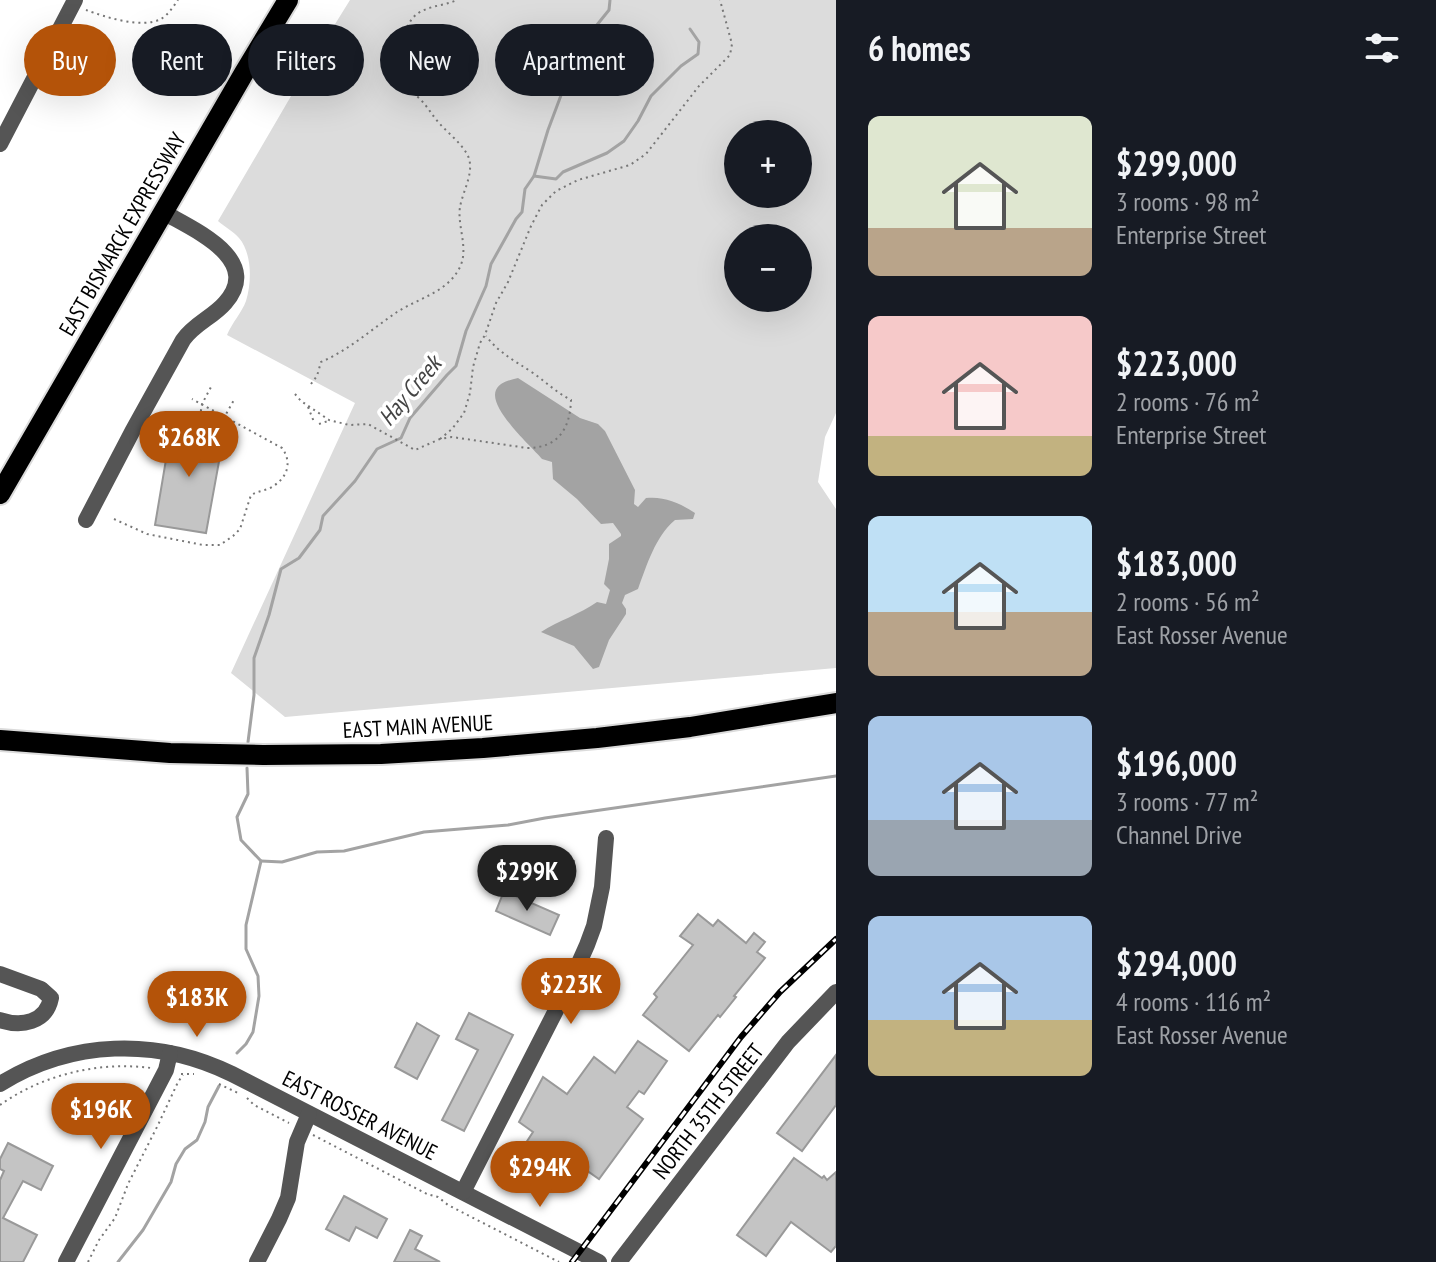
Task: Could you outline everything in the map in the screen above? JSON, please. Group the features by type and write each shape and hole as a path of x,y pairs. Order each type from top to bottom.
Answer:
{"main road":[{"name":"EAST BISMARCK EXPRESSWAY","path":"0,494 288,0"},
{"name":"EAST MAIN AVENUE","path":"0,740 170,753 381,754 597,738 690,727 836,703"}],"street":[{"path":"0,144 74,2"},
{"path":"86,520 186,335 225,304 234,286 235,271 226,252 163,212"},
{"path":"463,1192 587,945 602,887 606,838"},
{"path":"0,974 41,989 51,998 44,1014 32,1022 14,1024 0,1020"},
{"name":"NORTH 35TH STREET","path":"619,1262 788,1042 836,992"},
{"name":"EAST ROSSER AVENUE","path":"0,1084 43,1062 86,1051 137,1048 213,1065 225,1079 309,1114 599,1262"},
{"path":"66,1262 166,1070 170,1053"},
{"path":"257,1262 288,1198 293,1159 301,1129 309,1114"}],"path":[{"path":"74,2 113,20 138,22 159,20 178,0"},
{"path":"311,384 321,362 335,356 405,307 428,298 453,277 461,264 463,246 459,218 471,170 469,157 422,101 402,85 394,72 393,57 415,15 433,6 457,0"},
{"path":"440,439 464,413 480,343 542,205 556,191 578,180 630,165 646,154 699,86 730,55 732,44 720,0"},
{"path":"295,394 329,420 349,425 368,424 415,450 452,437 527,448 543,447 558,438 567,425 571,400 504,355 485,335"},
{"path":"198,429 202,404 211,387"},
{"path":"114,519 147,534 203,545 220,545 233,536 242,524 251,495 276,484 286,474 289,463 282,448 192,399"},
{"path":"199,424 225,416 234,400"},
{"path":"308,406 314,422"},
{"path":"319,424 329,420"},
{"path":"0,1105 28,1088 63,1076 103,1068 146,1067"},
{"path":"88,1262 115,1218 128,1184 178,1082 184,1074 198,1075"},
{"path":"225,1079 254,1105 438,1197 559,1262"}],"shaded area":[{"path":"350,0 836,0 836,413 825,437 818,482 836,509 836,668 285,717 231,673 355,403 227,335 246,301 250,268 243,244 218,221 291,96 364,96 364,24 335,24"},
{"path":"518,378 605,431 635,490 634,504 638,507 646,498 659,498 678,503 695,513 693,519 675,520 662,535 638,589 625,595 622,603 626,614 609,640 599,667 593,669 574,646 541,632 597,602 606,604 610,590 604,584 609,544 621,534 613,523 601,524 553,479 552,462 542,459 498,407 495,398 498,387"}],"building":[{"path":"172,424 224,434 206,533 155,525"},
{"path":"548,860 574,861 572,883 514,883 515,870 548,871"},
{"path":"504,891 559,915 550,935 496,911"},
{"path":"698,914 713,926 718,920 746,943 754,933 765,942 757,952 765,958 720,1017 718,1015 689,1051 643,1015 657,997 654,994 693,945 680,936"},
{"path":"469,1013 513,1035 464,1131 442,1120 478,1050 456,1039"},
{"path":"417,1023 439,1036 417,1079 395,1067"},
{"path":"638,1041 667,1061 644,1094 639,1091 627,1107 643,1119 599,1179 576,1163 562,1182 520,1152 533,1132 519,1122 543,1077 567,1094 594,1057 615,1073"},
{"path":"836,1055 836,1105 802,1151 777,1133"},
{"path":"8,1143 53,1166 41,1190 23,1181 3,1218 37,1235 23,1262 0,1262 0,1180 4,1171 0,1169 0,1159"},
{"path":"794,1158 827,1180 836,1172 836,1246 831,1252 791,1222 766,1256 737,1235"},
{"path":"344,1196 387,1219 377,1238 356,1227 349,1241 326,1229"},
{"path":"410,1230 422,1236 415,1249 440,1262 394,1262"}],"waterway":[{"name":"Hay Creek","path":"248,742 254,695 254,658 281,569 299,558 320,530 323,516 355,481 377,449 401,438 410,418 456,366 466,331 486,286 491,264 522,212 525,189 534,176 575,58 609,10 610,0"},
{"path":"534,176 556,179 563,172 607,153 624,141 651,96 698,54 699,42 690,29"},
{"name":"Hay Creek","path":"237,1053 253,1032 259,996 258,976 246,949 246,925 261,861 241,840 237,817 248,794 247,768"},
{"path":"261,861 282,862 317,852 344,851 424,832 508,825 836,776"},
{"name":"Hay Creek","path":"118,1262 143,1230 171,1182 176,1164 185,1149 197,1140 219,1086"}],"railway":[{"path":"572,1262 741,1037 780,992 836,939"}]}
